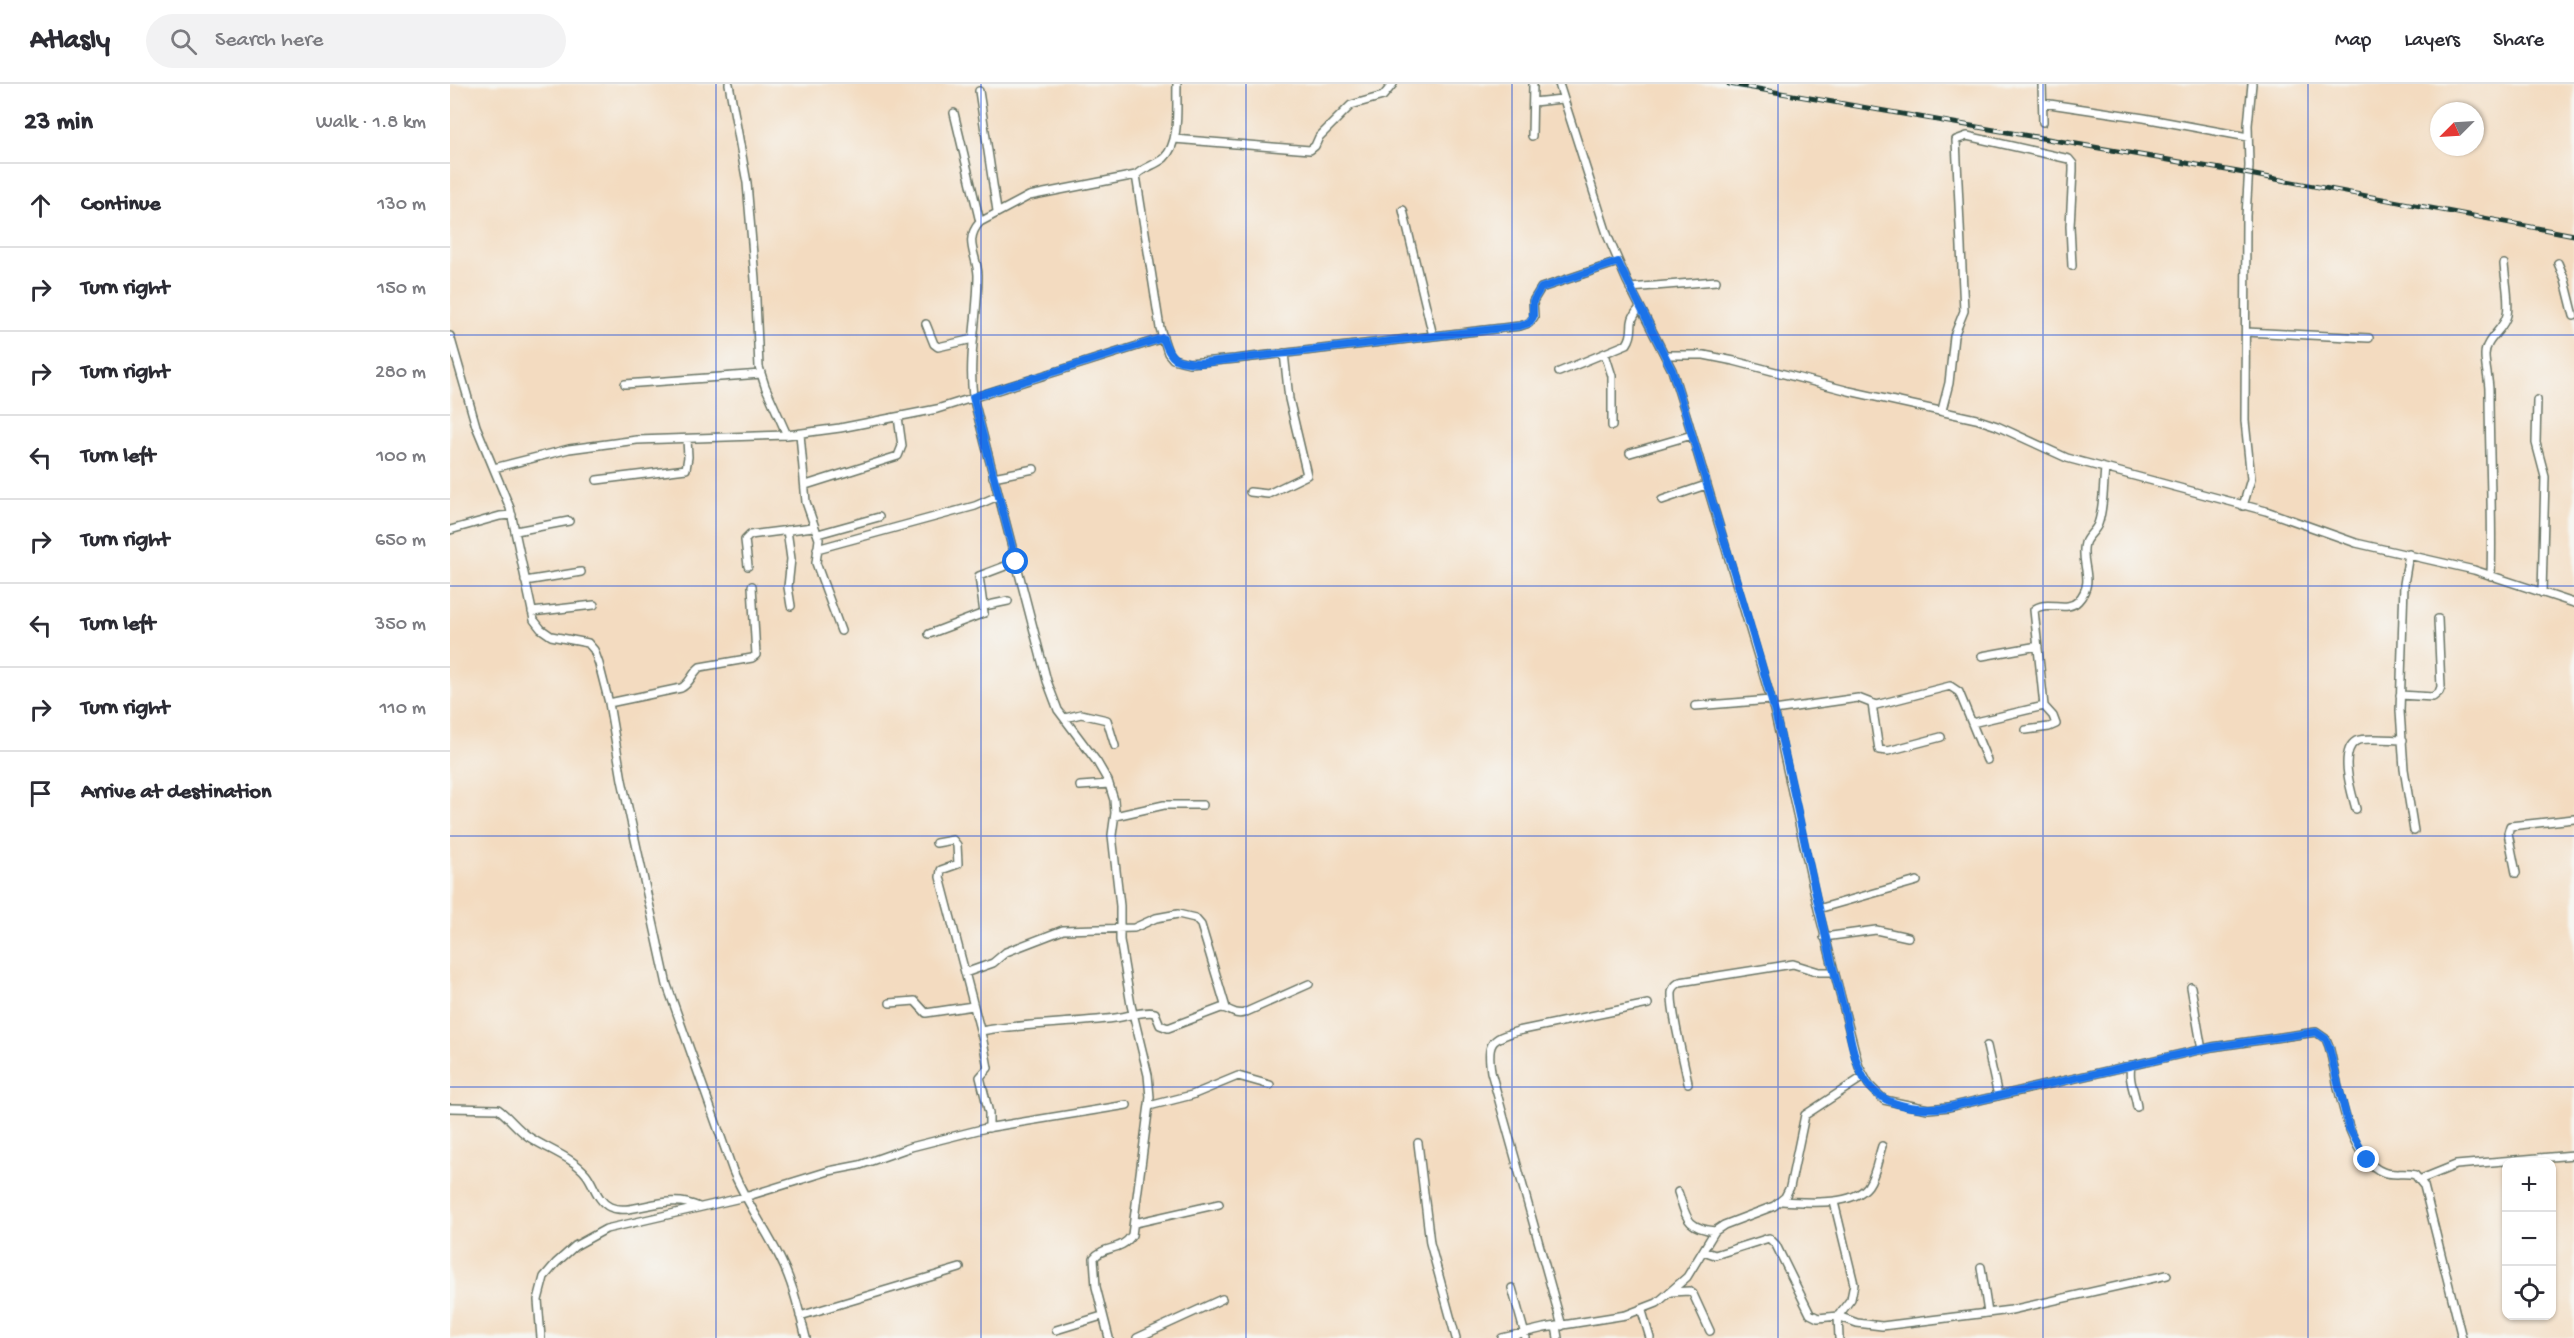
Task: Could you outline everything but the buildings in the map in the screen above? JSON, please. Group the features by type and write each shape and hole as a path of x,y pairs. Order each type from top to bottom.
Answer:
{"street":[{"path":"729,84 747,183 755,279 757,356 761,374 787,435"},
{"path":"1108,1338 1096,1287 1094,1258 1098,1253 1123,1246 1132,1235 1149,1106 1148,1075 1134,1016 1120,929 1113,835 1114,800 1109,784 1097,762 1058,710 1047,681 993,477 973,397 970,364 978,274 971,238 980,222 1029,196 1136,175 1162,160 1170,152 1174,139 1177,84"},
{"path":"1174,139 1310,150 1315,146 1319,136 1354,102 1383,96 1393,84"},
{"path":"1532,136 1533,84"},
{"path":"1558,84 1618,262 1665,355 1692,435 1774,710 1824,937 1863,1077 1884,1100 1928,1109 1949,1107 2202,1050 2308,1032 2322,1035 2329,1047 2349,1128 2360,1151 2382,1172 2409,1173 2420,1180 2429,1205 2462,1338"},
{"path":"2042,84 2043,122"},
{"path":"2243,506 2251,479 2245,421 2248,137 2252,84"},
{"path":"980,91 997,211"},
{"path":"1533,102 1562,99"},
{"path":"2043,103 2248,137"},
{"path":"954,113 980,222"},
{"path":"1942,410 1949,383 1954,336 1963,319 1964,311 1956,140 1967,136 2069,159 2073,164 2070,226 2072,266"},
{"path":"1136,175 1163,338 1168,353 1180,362 1200,363 1471,333 1529,323 1533,317 1533,301 1541,288 1618,262"},
{"path":"1403,210 1433,336"},
{"path":"2558,263 2574,316"},
{"path":"2491,576 2493,517 2489,481 2489,392 2485,352 2488,343 2503,324 2506,315 2504,264"},
{"path":"1630,288 1716,281"},
{"path":"1559,372 1628,344 1631,338 1632,317 1640,308"},
{"path":"926,324 934,344 938,347 973,339"},
{"path":"2246,332 2369,338"},
{"path":"450,336 476,426 512,515 532,612 541,629 551,636 588,643 594,650 599,664 609,703 621,780 667,985 729,1160 745,1197 781,1260 806,1338"},
{"path":"494,468 569,449 637,440 800,434 898,417 937,409 1163,338"},
{"path":"1250,492 1268,494 1306,475 1289,399 1284,353"},
{"path":"1605,354 1612,376 1612,426"},
{"path":"1665,355 1704,355 1849,391 1942,410 1997,426 2067,458 2287,518 2356,543 2409,554 2491,576 2574,603"},
{"path":"625,384 761,374"},
{"path":"2537,400 2536,443 2545,477 2542,593"},
{"path":"806,485 898,456 902,446 898,417"},
{"path":"800,434 806,502 813,527 818,534 816,563 841,631"},
{"path":"1630,453 1692,435"},
{"path":"597,480 686,469 687,439"},
{"path":"993,477 1034,469"},
{"path":"2026,730 2056,724 2053,716 2044,706 2034,610 2038,606 2071,606 2077,602 2084,591 2088,571 2084,558 2085,541 2098,523 2105,469"},
{"path":"1662,500 1706,485"},
{"path":"818,549 975,506 998,496"},
{"path":"450,530 500,516 512,515"},
{"path":"818,534 879,517"},
{"path":"516,531 569,521"},
{"path":"748,566 747,537 813,527"},
{"path":"787,530 791,560 788,581 791,606"},
{"path":"2409,554 2404,584 2400,695 2406,782 2414,831"},
{"path":"929,634 984,614 979,576 1016,562"},
{"path":"525,581 581,572"},
{"path":"609,703 681,688 687,685 694,672 700,667 752,658 756,655 752,586"},
{"path":"984,606 1008,601"},
{"path":"532,612 594,605"},
{"path":"2400,695 2433,697 2439,692 2441,687 2438,619"},
{"path":"1982,656 2038,646"},
{"path":"1774,710 1858,698 1872,704 1881,704 1950,686 1959,692 1987,760"},
{"path":"1695,706 1771,700"},
{"path":"1872,704 1879,750 1888,751 1941,737"},
{"path":"1972,723 2044,706"},
{"path":"1065,718 1081,714 1107,720 1114,746"},
{"path":"2356,809 2347,775 2349,750 2353,744 2362,740 2403,740"},
{"path":"1080,786 1109,784"},
{"path":"1115,816 1164,805 1203,805"},
{"path":"2516,873 2508,833 2510,826 2574,819"},
{"path":"936,843 953,840 957,845 958,864 941,870 940,877 981,1031 988,1068 980,1077 989,1128"},
{"path":"1818,909 1917,881"},
{"path":"965,973 993,963 1006,952 1062,930 1138,927 1156,918 1178,914 1195,918 1204,932 1226,1008 1236,1014 1244,1013 1309,984"},
{"path":"1824,937 1876,930 1908,937"},
{"path":"1688,1083 1673,999 1674,986 1680,982 1792,964 1819,972 1833,972"},
{"path":"2191,987 2202,1050"},
{"path":"890,1003 915,1001 926,1012 973,1006"},
{"path":"1558,1338 1559,1326 1491,1072 1489,1053 1491,1043 1500,1036 1518,1030 1648,1004"},
{"path":"981,1031 1003,1027 1064,1024 1134,1016 1153,1011 1160,1025 1168,1028 1226,1008"},
{"path":"1987,1046 1998,1096"},
{"path":"2131,1065 2129,1079 2135,1093 2137,1107"},
{"path":"1149,1106 1192,1095 1238,1076 1270,1085"},
{"path":"1782,1202 1790,1187 1805,1115 1863,1077"},
{"path":"542,1338 538,1300 544,1277 575,1246 614,1227 745,1197 860,1165 910,1147 989,1128 1127,1105"},
{"path":"450,1108 498,1109 527,1136 575,1163 590,1178 601,1200 609,1207 625,1208 675,1200 688,1201 700,1207"},
{"path":"1418,1143 1430,1243 1456,1338"},
{"path":"1502,1338 1642,1311 1671,1292 1687,1276 1715,1231 1782,1202 1834,1202 1862,1192 1867,1187 1882,1146"},
{"path":"2420,1180 2456,1165 2574,1155"},
{"path":"1678,1192 1689,1222 1693,1226 1715,1231"},
{"path":"1834,1202 1854,1284 1851,1299 1838,1316 1839,1338"},
{"path":"1135,1223 1219,1204"},
{"path":"1703,1251 1715,1255 1769,1238 1776,1245 1809,1314 1818,1318 1838,1316 1857,1323 1882,1326 1988,1313 2167,1275"},
{"path":"1981,1267 1988,1313"},
{"path":"800,1316 960,1268"},
{"path":"1512,1288 1525,1335"},
{"path":"1671,1292 1689,1291 1693,1294 1710,1331"},
{"path":"1137,1338 1222,1299"},
{"path":"1642,1311 1650,1338"},
{"path":"1056,1330 1102,1316"}],"railway":[{"path":"1729,84 2244,173 2574,235"}],"route":[{"path":"1016,562 973,397 1163,338 1168,353 1173,359 1180,362 1200,363 1520,326 1529,323 1533,317 1533,301 1536,292 1541,288 1618,262 1672,370 1687,418 1774,710 1830,961 1859,1066 1869,1085 1884,1100 1896,1104 1928,1109 1949,1107 2212,1047 2316,1032 2326,1039 2349,1128 2367,1160"}]}
